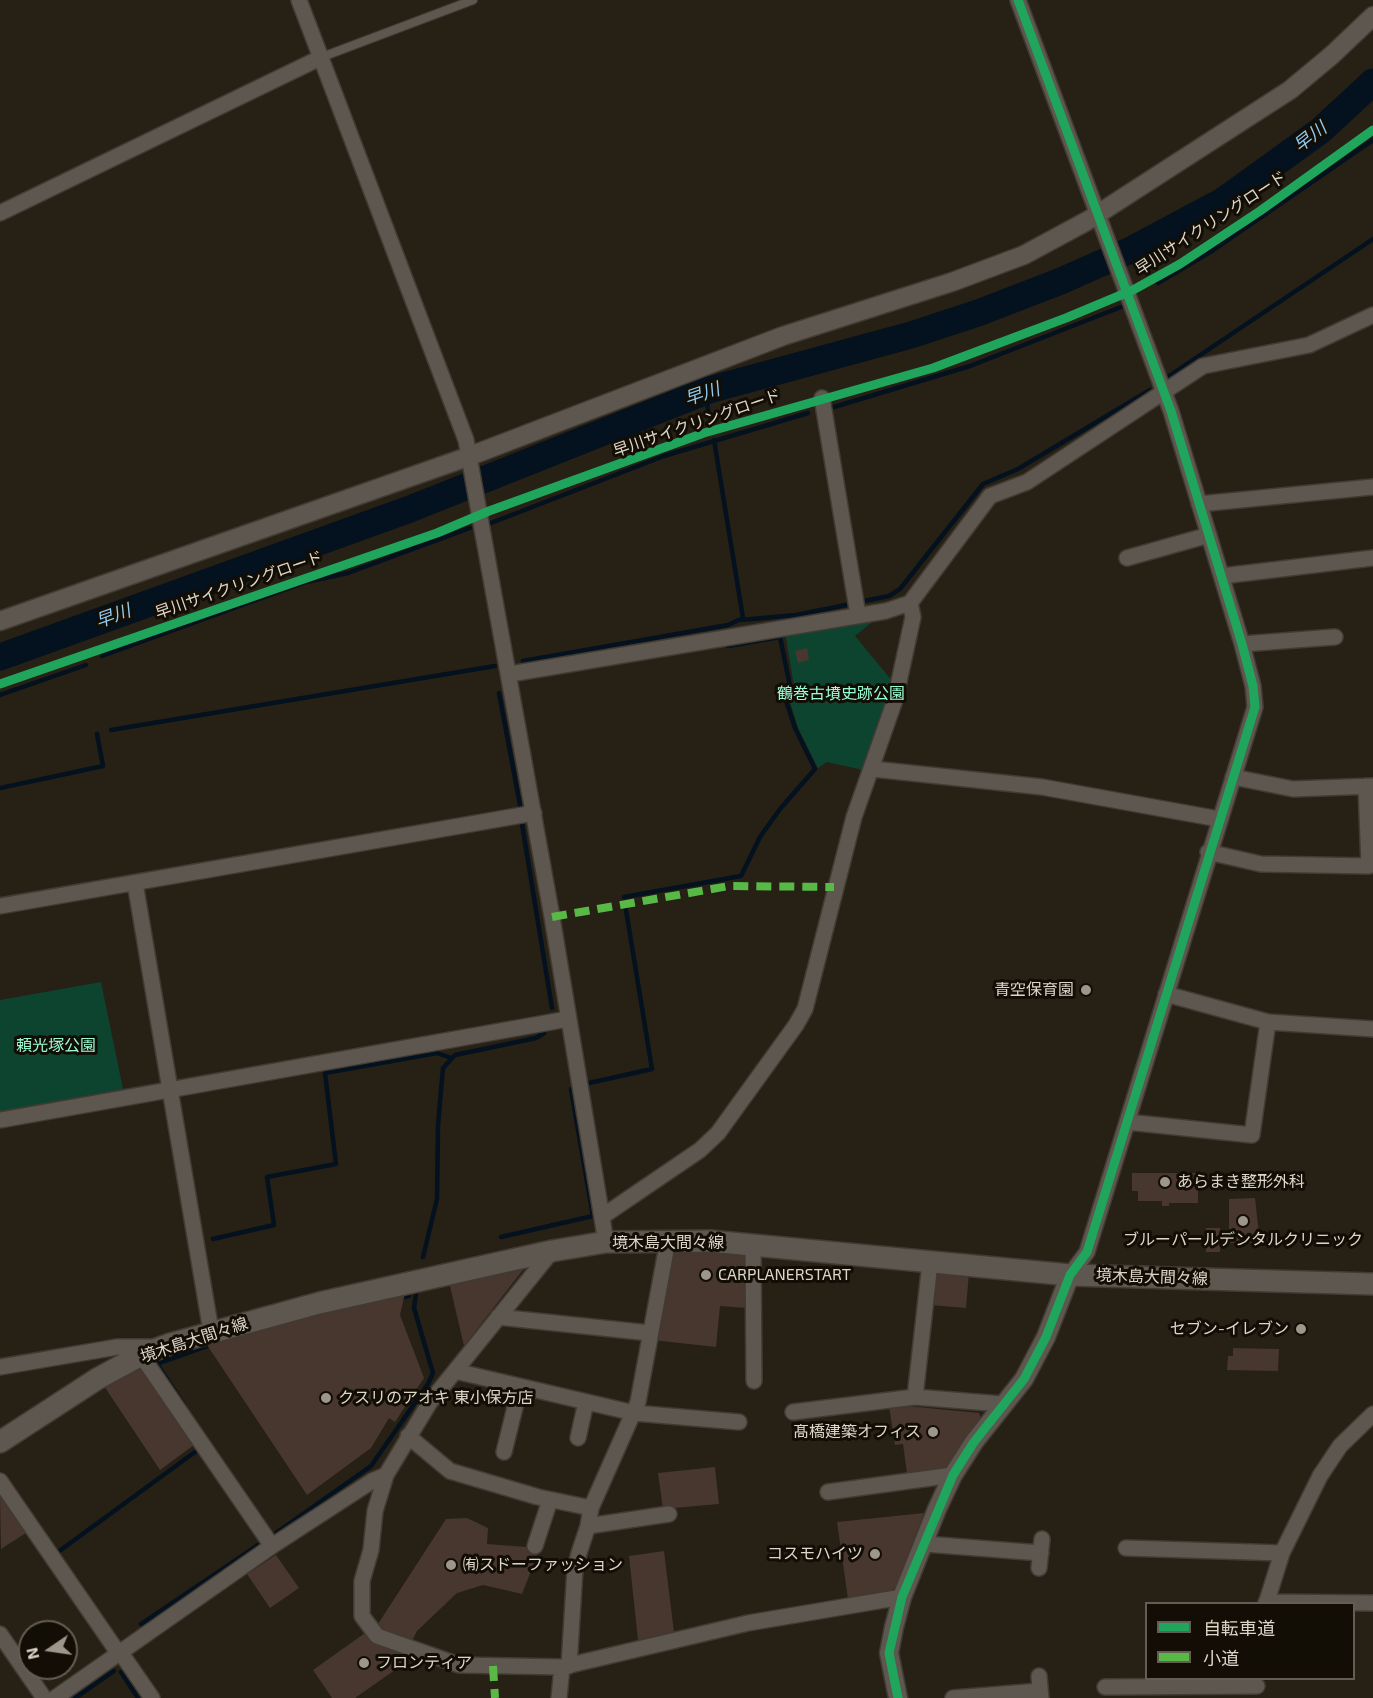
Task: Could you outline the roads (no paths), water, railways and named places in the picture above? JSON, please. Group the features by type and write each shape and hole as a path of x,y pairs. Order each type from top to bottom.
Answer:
{"main road":[{"name":"境木島大間々線","path":"0,1442 97,1379 141,1355 170,1344 319,1303 552,1251 606,1242 668,1240 753,1245 1070,1275 1373,1284"}],"street":[{"path":"299,0 466,440 510,674 606,1242"},
{"path":"898,1698 890,1653 902,1597 952,1475 1002,1404 1024,1379 1046,1337 1070,1275 1087,1252 1208,852 1255,707 1253,686 1242,644 1164,394 1018,0"},
{"path":"0,621 470,459 783,336 952,282 1024,255 1101,219 1290,90 1332,55 1373,16"},
{"path":"0,213 322,57"},
{"path":"510,674 858,615 910,603 990,496 1027,482 1164,394 1203,366 1309,345 1373,315"},
{"path":"822,398 858,615"},
{"path":"1199,504 1373,487"},
{"path":"1127,558 1209,535"},
{"path":"1222,576 1373,558"},
{"path":"603,1216 700,1150 717,1134 796,1025 805,1009 854,817 873,769 895,700 913,617 910,603"},
{"path":"1242,644 1335,638"},
{"path":"873,769 1042,787 1220,819"},
{"path":"1208,852 1261,864 1369,866 1370,786 1293,789 1233,777"},
{"path":"0,906 534,813"},
{"path":"135,883 211,1331"},
{"path":"1166,994 1268,1022 1373,1029"},
{"path":"0,1120 568,1019"},
{"path":"1127,1122 1252,1135 1268,1022"},
{"path":"559,1698 566,1666 575,1569 591,1508 634,1413 668,1240"},
{"path":"753,1245 754,1382"},
{"path":"552,1251 455,1371 408,1436 386,1475 375,1511 371,1550 362,1581 362,1616 377,1636 459,1665 566,1666 748,1623 902,1597"},
{"path":"915,1397 930,1263"},
{"path":"498,1317 650,1333"},
{"path":"0,1367 117,1347 138,1348 170,1344"},
{"path":"141,1355 272,1546"},
{"path":"455,1371 634,1413 739,1422"},
{"path":"504,1452 520,1386"},
{"path":"793,1412 915,1397 1002,1404"},
{"path":"578,1438 586,1402"},
{"path":"1266,1602 1282,1553 1320,1476 1340,1446 1373,1414"},
{"path":"408,1436 450,1471 550,1500 591,1508"},
{"path":"55,1698 272,1546 372,1481 386,1475"},
{"path":"828,1492 952,1475"},
{"path":"0,1481 152,1698"},
{"path":"535,1545 550,1500"},
{"path":"588,1526 669,1514"},
{"path":"925,1544 1041,1553"},
{"path":"1126,1548 1282,1553"},
{"path":"1355,1603 1373,1603"},
{"path":"0,1634 44,1698"},
{"path":"1105,1687 1258,1688"},
{"path":"952,1698 1040,1688"}],"lane":[{"path":"446,0 450,9"},
{"path":"322,57 473,0"}],"waterway":[{"name":"早川","path":"0,657 410,509 709,390 911,335 978,313 1061,281 1133,249 1223,201 1320,131 1373,82"},
{"path":"1158,283 1212,251 1373,140"},
{"path":"1169,376 1373,239"},
{"path":"834,407 970,366 1121,307"},
{"path":"864,601 889,596 900,589 983,484 1018,469 1150,390"},
{"path":"705,391 709,416"},
{"path":"491,523 664,456 808,413"},
{"path":"523,661 728,625 743,618 714,440"},
{"path":"102,656 306,582 348,573 470,528"},
{"path":"741,620 796,615 846,605"},
{"path":"624,897 741,876 760,837 780,809 815,769 795,728 784,694 790,686 780,637 728,646"},
{"path":"0,695 86,665"},
{"path":"111,730 495,666"},
{"path":"499,693 520,805"},
{"path":"0,788 103,766 97,734"},
{"path":"522,824 552,1008"},
{"path":"589,1083 652,1069 626,910"},
{"path":"423,1257 437,1199 438,1125 443,1068 455,1055 536,1038 544,1033"},
{"path":"213,1239 274,1225 267,1177 336,1164 325,1073 437,1053 451,1058"},
{"path":"501,1237 593,1216 571,1089"},
{"path":"276,1533 371,1466 428,1384 433,1373 414,1308 416,1293"},
{"path":"399,1298 409,1296"},
{"path":"184,1405 157,1364 213,1344"},
{"path":"58,1552 199,1449"},
{"path":"141,1624 258,1545"},
{"path":"75,1698 114,1671"},
{"path":"121,1672 138,1698"}],"place":[{"name":"青空保育園","path":"1086,990"},
{"name":"あらまき整形外科","path":"1165,1182"},
{"name":"ブルーパールデンタルクリニック","path":"1243,1221"},
{"name":"CARPLANERSTART","path":"706,1275"},
{"name":"セブン-イレブン","path":"1301,1329"},
{"name":"クスリのアオキ 東小保方店","path":"326,1398"},
{"name":"髙橋建築オフィス","path":"933,1432"},
{"name":"コスモハイツ","path":"875,1554"},
{"name":"㈲スドーファッション","path":"451,1565"},
{"name":"フロンティア","path":"364,1663"}],"park label":[{"name":"鶴巻古墳史跡公園","path":"841,694"},
{"name":"頼光塚公園","path":"56,1046"}]}
